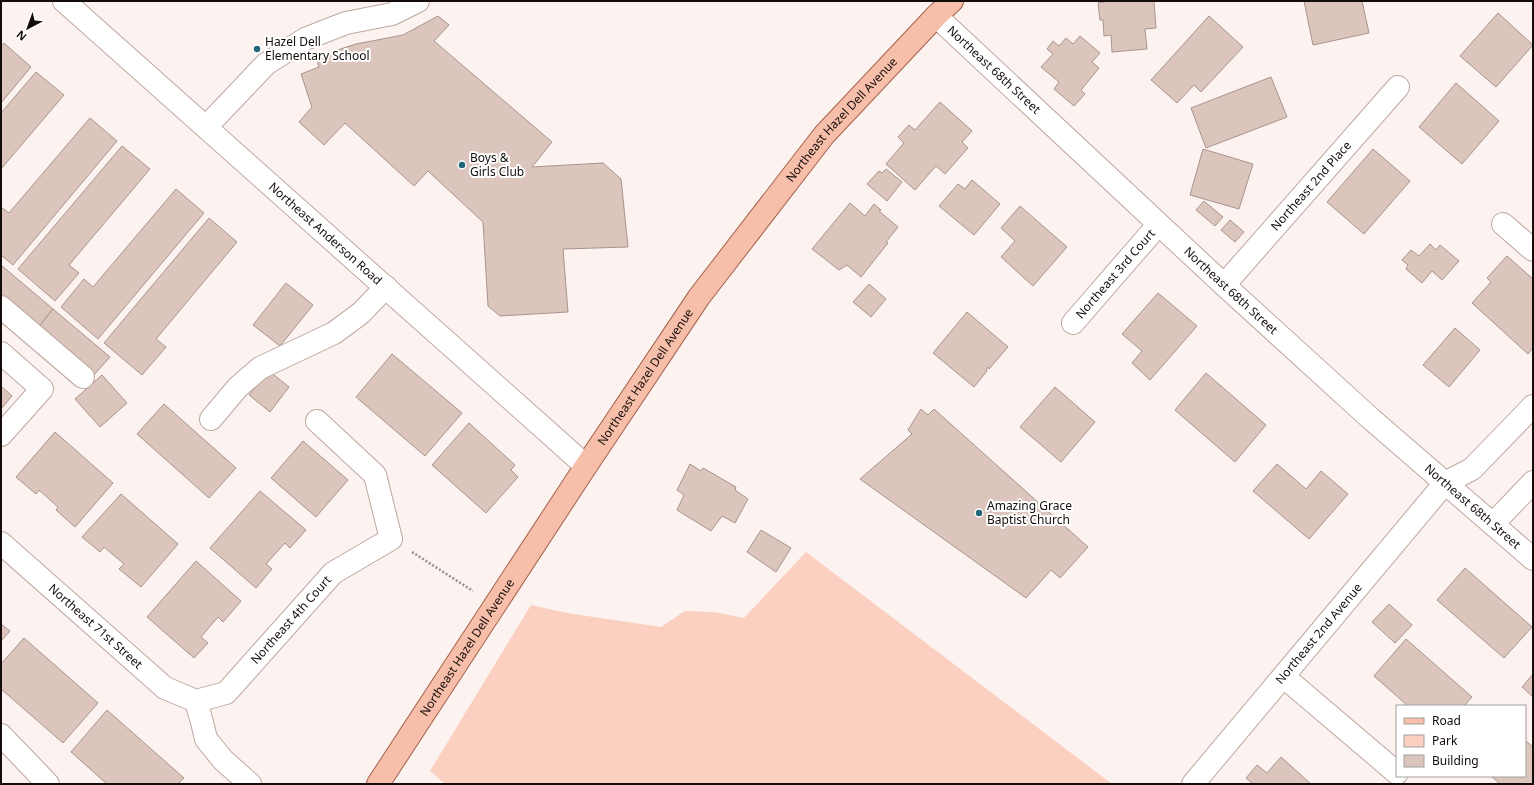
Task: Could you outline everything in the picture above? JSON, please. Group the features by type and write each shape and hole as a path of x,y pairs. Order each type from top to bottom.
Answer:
{"main road":[{"name":"Northeast Hazel Dell Avenue","path":"378,784 586,466 699,297 824,135 936,16 952,1"}],"street":[{"name":"Northeast Anderson Road","path":"64,1 586,466"},
{"path":"206,127 266,64 305,39 346,23 392,14 418,1"},
{"name":"Northeast 68th Street","path":"936,16 1158,225 1370,418 1533,559"},
{"name":"Northeast 2nd Place","path":"1224,285 1398,87"},
{"path":"1503,224 1533,250"},
{"name":"Northeast 3rd Court","path":"1073,323 1158,225"},
{"path":"211,419 238,387 260,368 334,333 361,313 386,287"},
{"path":"1,306 83,376"},
{"path":"1,353 42,389 1,435"},
{"path":"1445,483 1472,469 1533,406"},
{"path":"317,421 375,475 391,539"},
{"path":"1493,524 1533,482"},
{"name":"Northeast 2nd Avenue","path":"1193,784 1445,483"},
{"name":"Northeast 4th Court","path":"196,702 226,693 333,573 391,539"},
{"name":"Northeast 71st Street","path":"1,543 165,688 196,702"},
{"path":"1284,677 1396,772"},
{"path":"196,702 206,739 223,760 250,784"},
{"path":"1,735 48,784"},
{"path":"1401,777 1409,784"}],"path":[{"path":"391,539 496,605"}],"green space":[{"path":"806,552 1112,784 445,784 430,771 531,605 567,613 661,627 685,611 714,612 744,618"}],"building":[{"path":"1109,1 1154,1 1156,28 1145,29 1147,49 1112,52 1111,35 1104,36 1103,20 1100,20 1098,3"},
{"path":"1304,1 1362,1 1369,33 1313,45"},
{"path":"1498,13 1533,45 1496,87 1460,56"},
{"name":"Boys & Girls Club","path":"438,16 449,25 434,41 552,142 532,167 603,163 621,179 628,247 563,249 568,312 500,316 488,306 483,222 428,171 414,186 345,123 324,145 299,122 312,107 301,74 319,67 316,57 356,44 403,35"},
{"path":"1209,16 1243,47 1201,92 1194,85 1177,103 1151,80"},
{"path":"1080,36 1100,53 1092,62 1099,68 1081,90 1085,94 1074,106 1054,89 1059,82 1041,67 1053,54 1047,49 1053,41 1059,46 1066,38 1073,44"},
{"path":"4,43 31,67 1,103 1,47"},
{"path":"36,72 64,95 1,169 1,113"},
{"path":"1271,77 1287,117 1206,148 1191,108"},
{"path":"1456,83 1499,121 1462,164 1419,127"},
{"path":"940,102 972,131 962,142 968,148 945,174 936,166 915,190 886,164 904,143 898,137 909,125 915,130"},
{"path":"90,118 117,141 13,265 1,255 1,207 9,213"},
{"path":"122,146 150,169 69,265 79,273 55,301 18,269"},
{"path":"1203,149 1253,164 1239,209 1190,195"},
{"path":"1373,149 1410,181 1364,234 1327,202"},
{"path":"886,169 902,182 887,201 867,184 879,171 882,173"},
{"path":"972,180 1000,204 974,235 939,206 958,184 965,189"},
{"path":"176,189 204,213 98,339 61,307 84,279 93,287"},
{"path":"1204,201 1223,217 1215,226 1196,210"},
{"path":"850,203 865,216 874,204 881,210 879,211 898,227 886,242 888,243 861,277 847,265 839,270 812,249"},
{"path":"1020,206 1067,247 1033,286 1001,257 1015,241 1001,228"},
{"path":"209,218 237,242 156,339 166,347 142,375 104,343"},
{"path":"1230,220 1244,232 1235,242 1221,230"},
{"path":"1430,244 1436,250 1440,245 1459,261 1442,280 1432,271 1422,283 1406,269 1408,265 1402,260 1411,250 1419,256"},
{"path":"1507,256 1533,279 1533,348 1528,354 1472,303 1491,282 1487,278"},
{"path":"1,265 53,309 37,329 1,298"},
{"path":"286,283 313,305 280,346 253,325"},
{"path":"869,284 886,299 871,317 853,302"},
{"path":"1158,293 1197,326 1150,380 1132,363 1142,351 1122,334"},
{"path":"53,309 110,357 93,376 37,329"},
{"path":"967,312 1008,347 989,369 988,367 986,370 987,371 974,387 933,353"},
{"path":"1455,328 1480,350 1449,387 1423,365"},
{"path":"392,354 462,413 425,456 356,397"},
{"path":"269,371 289,387 270,412 249,395"},
{"path":"1206,373 1266,425 1235,462 1175,410"},
{"path":"102,375 127,403 100,427 75,399"},
{"path":"1,386 12,396 1,409"},
{"path":"1055,387 1095,422 1061,462 1020,427"},
{"path":"164,404 236,468 209,498 137,434"},
{"name":"Amazing Grace Baptist Church","path":"921,409 928,415 934,409 1088,547 1060,578 1051,570 1026,598 860,479 912,434 908,430"},
{"path":"469,423 515,465 511,470 518,477 486,513 432,465"},
{"path":"55,432 113,483 75,527 56,510 58,507 39,490 36,494 16,477"},
{"path":"303,441 348,480 316,517 271,478"},
{"path":"690,464 701,471 703,468 736,487 735,490 748,499 735,523 722,516 711,531 677,510 684,495 677,490"},
{"path":"1277,464 1306,489 1321,471 1348,494 1309,539 1253,491"},
{"path":"260,491 306,530 290,548 285,543 266,564 272,569 256,588 210,548"},
{"path":"121,494 178,544 141,587 119,569 124,564 104,547 100,552 82,537"},
{"path":"761,530 791,548 776,572 747,552"},
{"path":"196,561 241,601 223,622 218,617 201,637 208,643 194,658 147,617"},
{"path":"1465,568 1532,627 1504,658 1437,600"},
{"path":"1389,604 1412,625 1395,643 1372,622"},
{"path":"1,624 10,631 1,641"},
{"path":"24,638 98,703 63,743 1,689 1,664"},
{"path":"1406,639 1472,697 1465,705 1407,705 1374,676"},
{"path":"1533,674 1533,697 1522,687"},
{"path":"107,710 184,778 178,784 107,784 71,752"},
{"path":"1526,741 1533,747 1533,784 1500,784 1492,777 1526,777"},
{"path":"1281,757 1311,784 1253,784 1246,778 1257,765 1267,773"}],"place":[{"name":"Hazel Dell Elementary School","path":"257,49"},
{"name":"Boys & Girls Club","path":"462,165"},
{"name":"Amazing Grace Baptist Church","path":"979,513"}]}
